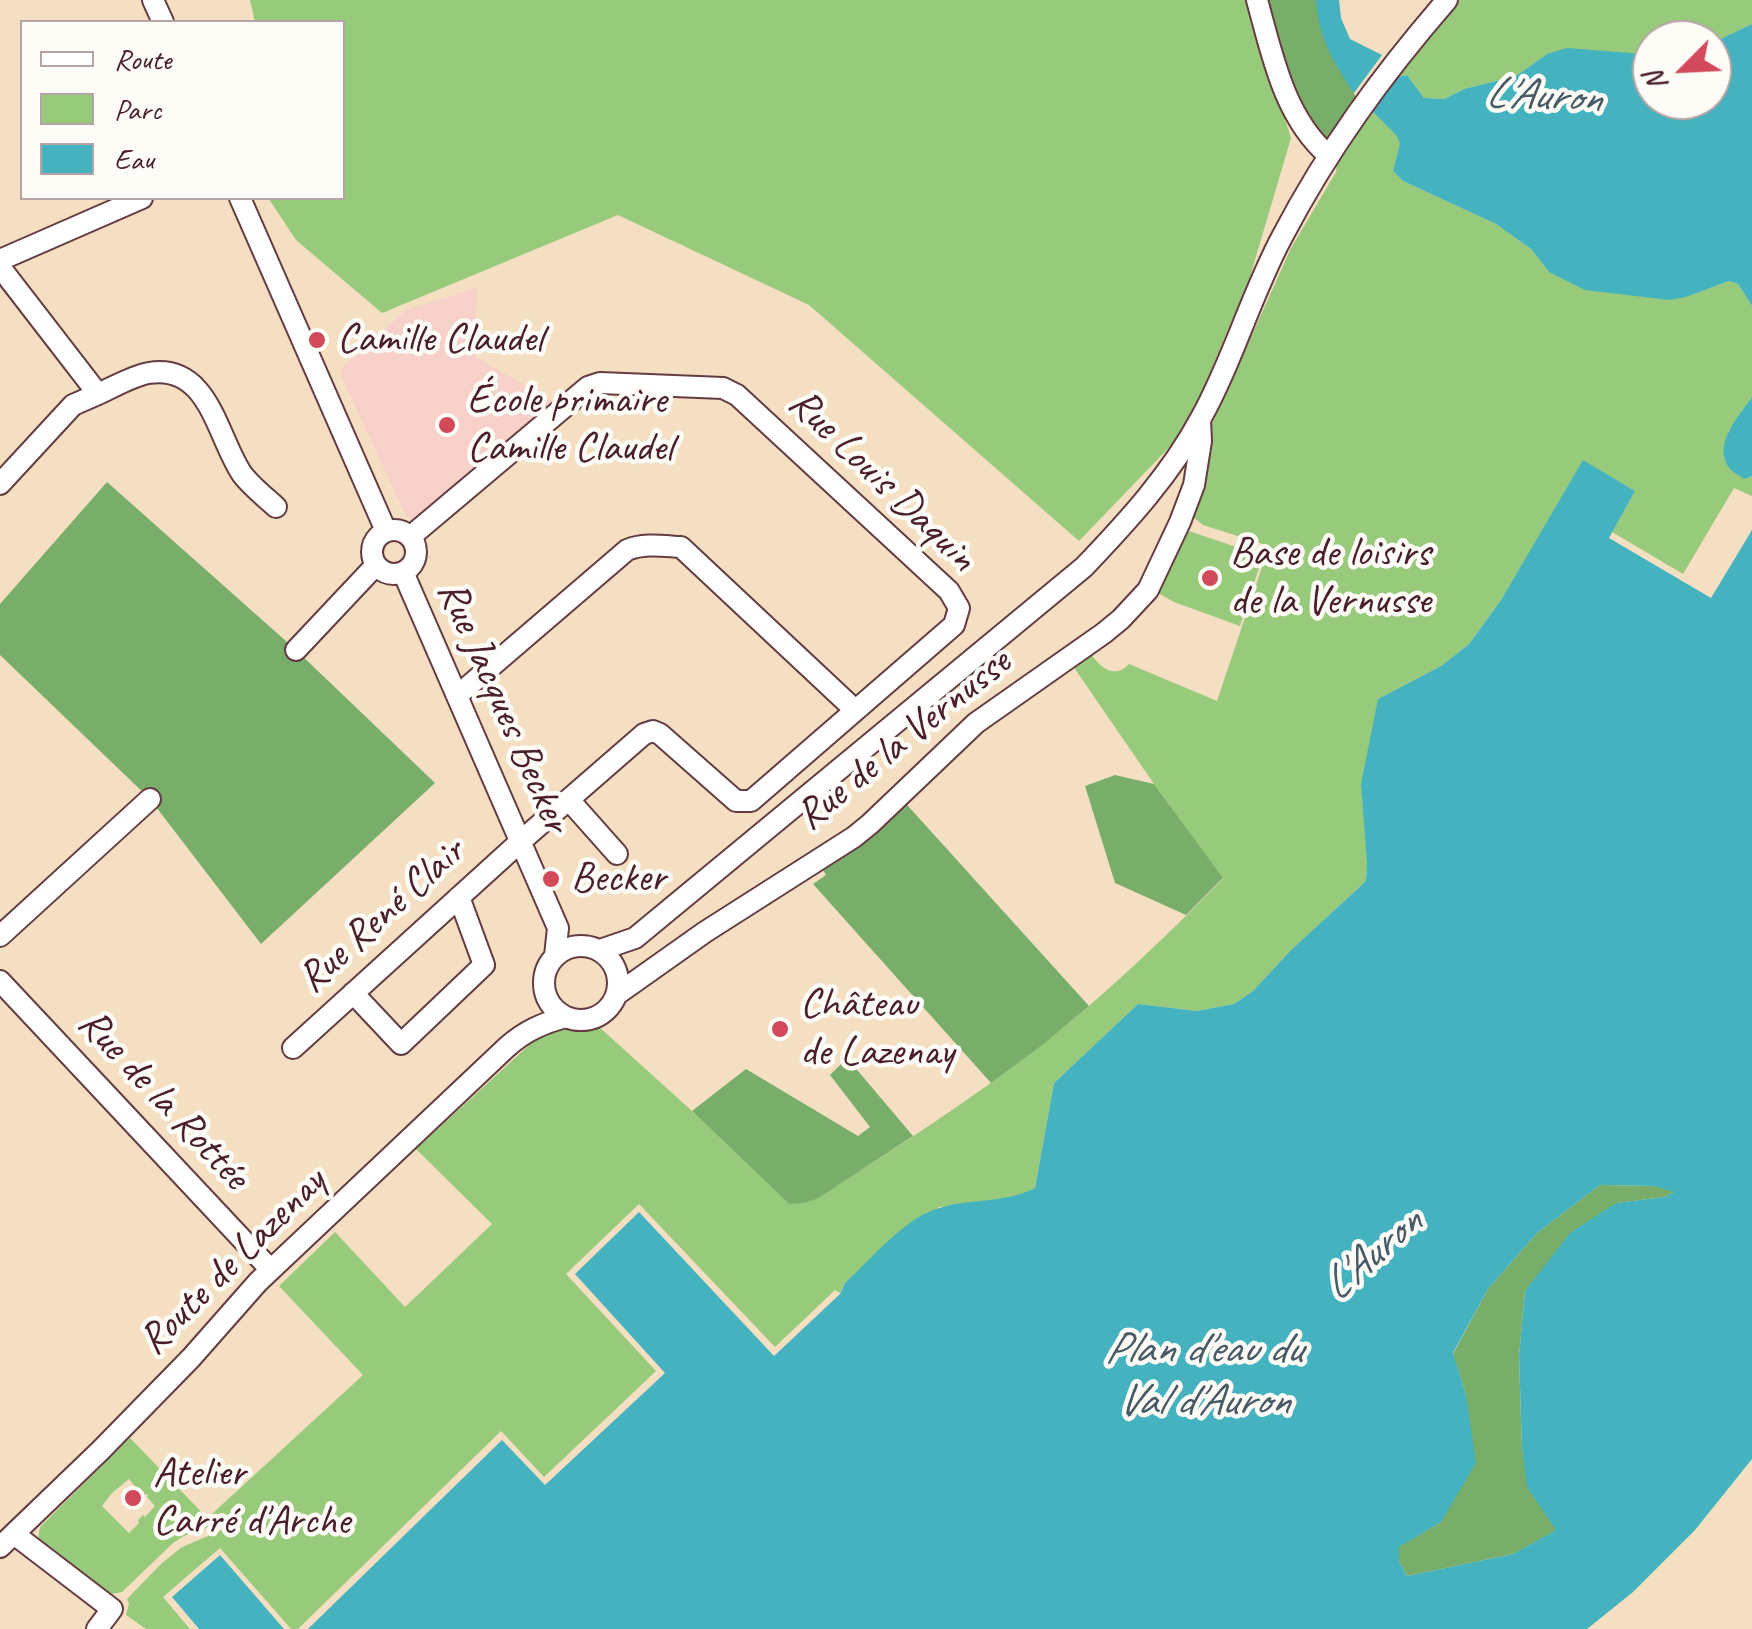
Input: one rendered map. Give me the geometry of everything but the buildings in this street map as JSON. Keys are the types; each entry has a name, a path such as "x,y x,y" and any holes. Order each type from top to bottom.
{"street":[{"path":"1257,0 1283,87 1297,117 1328,155"},
{"path":"546,994 553,1007 566,1017 579,1020 606,1011 622,958 634,938 1084,567 1127,522 1164,476 1200,420 1272,255 1328,155 1393,62 1446,0"},
{"path":"98,394 0,263 138,200"},
{"path":"241,200 386,531"},
{"path":"0,484 73,405 148,374 170,373 189,380 206,399 244,476 276,507"},
{"name":"Rue Louis Daquin","path":"410,537 588,387 600,384 723,388 737,396 949,590 959,608 954,624 751,801 736,801 653,730 520,841"},
{"name":"Rue de la Vernusse","path":"616,985 854,836 976,723 1121,619 1148,590 1180,522 1194,485 1200,420"},
{"path":"1164,476 1179,481 1188,498"},
{"name":"Rue Jacques Becker","path":"397,530 410,537 416,555 410,567 392,574 376,565 373,546 380,534 397,530"},
{"path":"458,696 627,550 655,545 680,547 856,710"},
{"path":"296,650 376,565"},
{"name":"Rue Jacques Becker","path":"403,572 558,928 568,938 610,959 616,985"},
{"path":"0,936 150,799"},
{"path":"569,800 617,854"},
{"name":"Rue René Clair","path":"294,1048 520,841"},
{"path":"353,993 400,1044 484,965 459,897"},
{"name":"Rue Jacques Becker","path":"546,994 545,974 555,956 558,928"},
{"path":"555,956 566,949 634,938"},
{"name":"Rue de la Rottée","path":"0,981 271,1270"},
{"name":"Route de Lazenay","path":"4,1542 100,1451 271,1270 522,1034 546,994"},
{"name":"Route de Lazenay","path":"522,1034 566,1017"},
{"path":"4,1542 112,1608 98,1629"}],"shaded area":[{"name":"École primaire Camille Claudel","path":"477,288 475,357 557,403 418,524 406,516 341,369 406,310"}],"green space":[{"path":"250,0 1247,0 1291,138 1250,277 1186,430 1079,541 809,305 618,215 382,313 296,240 270,200 345,200 345,20 255,20"},
{"path":"1257,0 1321,0 1334,47 1360,107 1328,155 1297,117"},
{"path":"1447,0 1752,0 1752,24 1732,34 1732,20 1632,20 1632,54 1547,54 1516,76 1464,89 1444,99 1424,98 1407,75 1398,77 1393,62"},
{"path":"1368,111 1398,136 1401,144 1393,171 1403,181 1496,224 1531,249 1549,272 1686,297 1729,281 1738,284 1752,306 1752,397 1728,432 1744,479 1752,476 1752,496 1734,488 1683,574 1612,532 1635,491 1583,461 1501,600 1469,644 1441,666 1378,699 1366,881 1253,991 1234,1004 1197,1011 1138,1004 1054,1083 1035,1188 1018,1197 939,1207 845,1283 840,1293 835,1290 775,1347 639,1204 566,1274 656,1371 544,1477 501,1431 298,1629 291,1629 220,1548 163,1597 190,1629 146,1629 126,1615 127,1599 161,1564 182,1547 225,1529 212,1514 363,1375 279,1286 335,1232 405,1307 492,1224 416,1149 539,1036 570,1025 598,1026 789,1204 819,1198 960,1105 1041,1045 1112,986 1223,879 1073,666 1090,653 1108,670 1118,671 1129,664 1217,701 1269,546 1203,525 1193,517 1204,488 1212,424 1291,248 1336,172 1337,160"},
{"path":"107,482 296,650 435,783 261,944 150,799 0,655 0,604"},
{"name":"Base de loisirs de la Vernusse","path":"1183,529 1263,556 1240,626 1156,592"},
{"path":"1115,775 1154,784 1223,878 1186,915 1115,883 1085,786"},
{"path":"899,796 1089,1006 991,1083 813,884 826,875 817,860"},
{"path":"847,1058 913,1136 819,1198 789,1204 692,1111 746,1069 858,1136 870,1127 830,1075"},
{"path":"1600,1185 1654,1186 1676,1191 1665,1197 1616,1203 1525,1291 1519,1356 1522,1448 1528,1487 1557,1530 1513,1554 1407,1576 1399,1561 1398,1547 1441,1522 1466,1395 1453,1354 1488,1289 1537,1233"},
{"path":"130,1438 214,1525 173,1543 122,1592 107,1595 37,1545 40,1527","holes":["129,1479 142,1495 148,1494 155,1506 129,1533 102,1506"]}],"water":[{"path":"1316,0 1339,0 1350,39 1382,55 1354,93 1328,49"},
{"name":"L'Auron","path":"1752,24 1752,306 1738,284 1729,281 1669,300 1585,290 1549,272 1531,249 1496,224 1403,181 1393,171 1400,144 1397,136 1372,111 1398,77 1407,75 1424,98 1444,99 1464,89 1516,76 1547,54 1567,48 1632,53 1632,120 1732,120 1732,34"},
{"path":"1752,397 1752,476 1744,479 1730,469 1724,450 1729,431"},
{"name":"Plan d'eau du Val d'Auron","path":"1583,460 1635,491 1609,538 1711,598 1752,530 1752,1459 1695,1530 1633,1592 1587,1629 308,1629 502,1440 545,1485 665,1373 575,1274 639,1212 774,1356 840,1294 845,1283 877,1252 924,1214 1035,1188 1054,1083 1138,1004 1197,1011 1234,1004 1253,991 1366,881 1361,784 1378,699 1441,666 1469,644 1501,600","holes":["1600,1185 1654,1186 1674,1192 1665,1197 1616,1203 1570,1233 1525,1291 1519,1356 1527,1487 1556,1530 1513,1554 1407,1576 1399,1561 1399,1547 1441,1522 1476,1463 1466,1395 1453,1353 1488,1289 1537,1233"]},
{"path":"220,1555 284,1629 199,1629 172,1597"}],"place":[{"name":"Camille Claudel","path":"317,340"},
{"name":"École primaire Camille Claudel","path":"447,425"},
{"name":"Base de loisirs de la Vernusse","path":"1210,578"},
{"name":"Becker","path":"551,879"},
{"name":"Château de Lazenay","path":"780,1029"},
{"name":"Atelier Carré d'Arche","path":"133,1498"}]}
